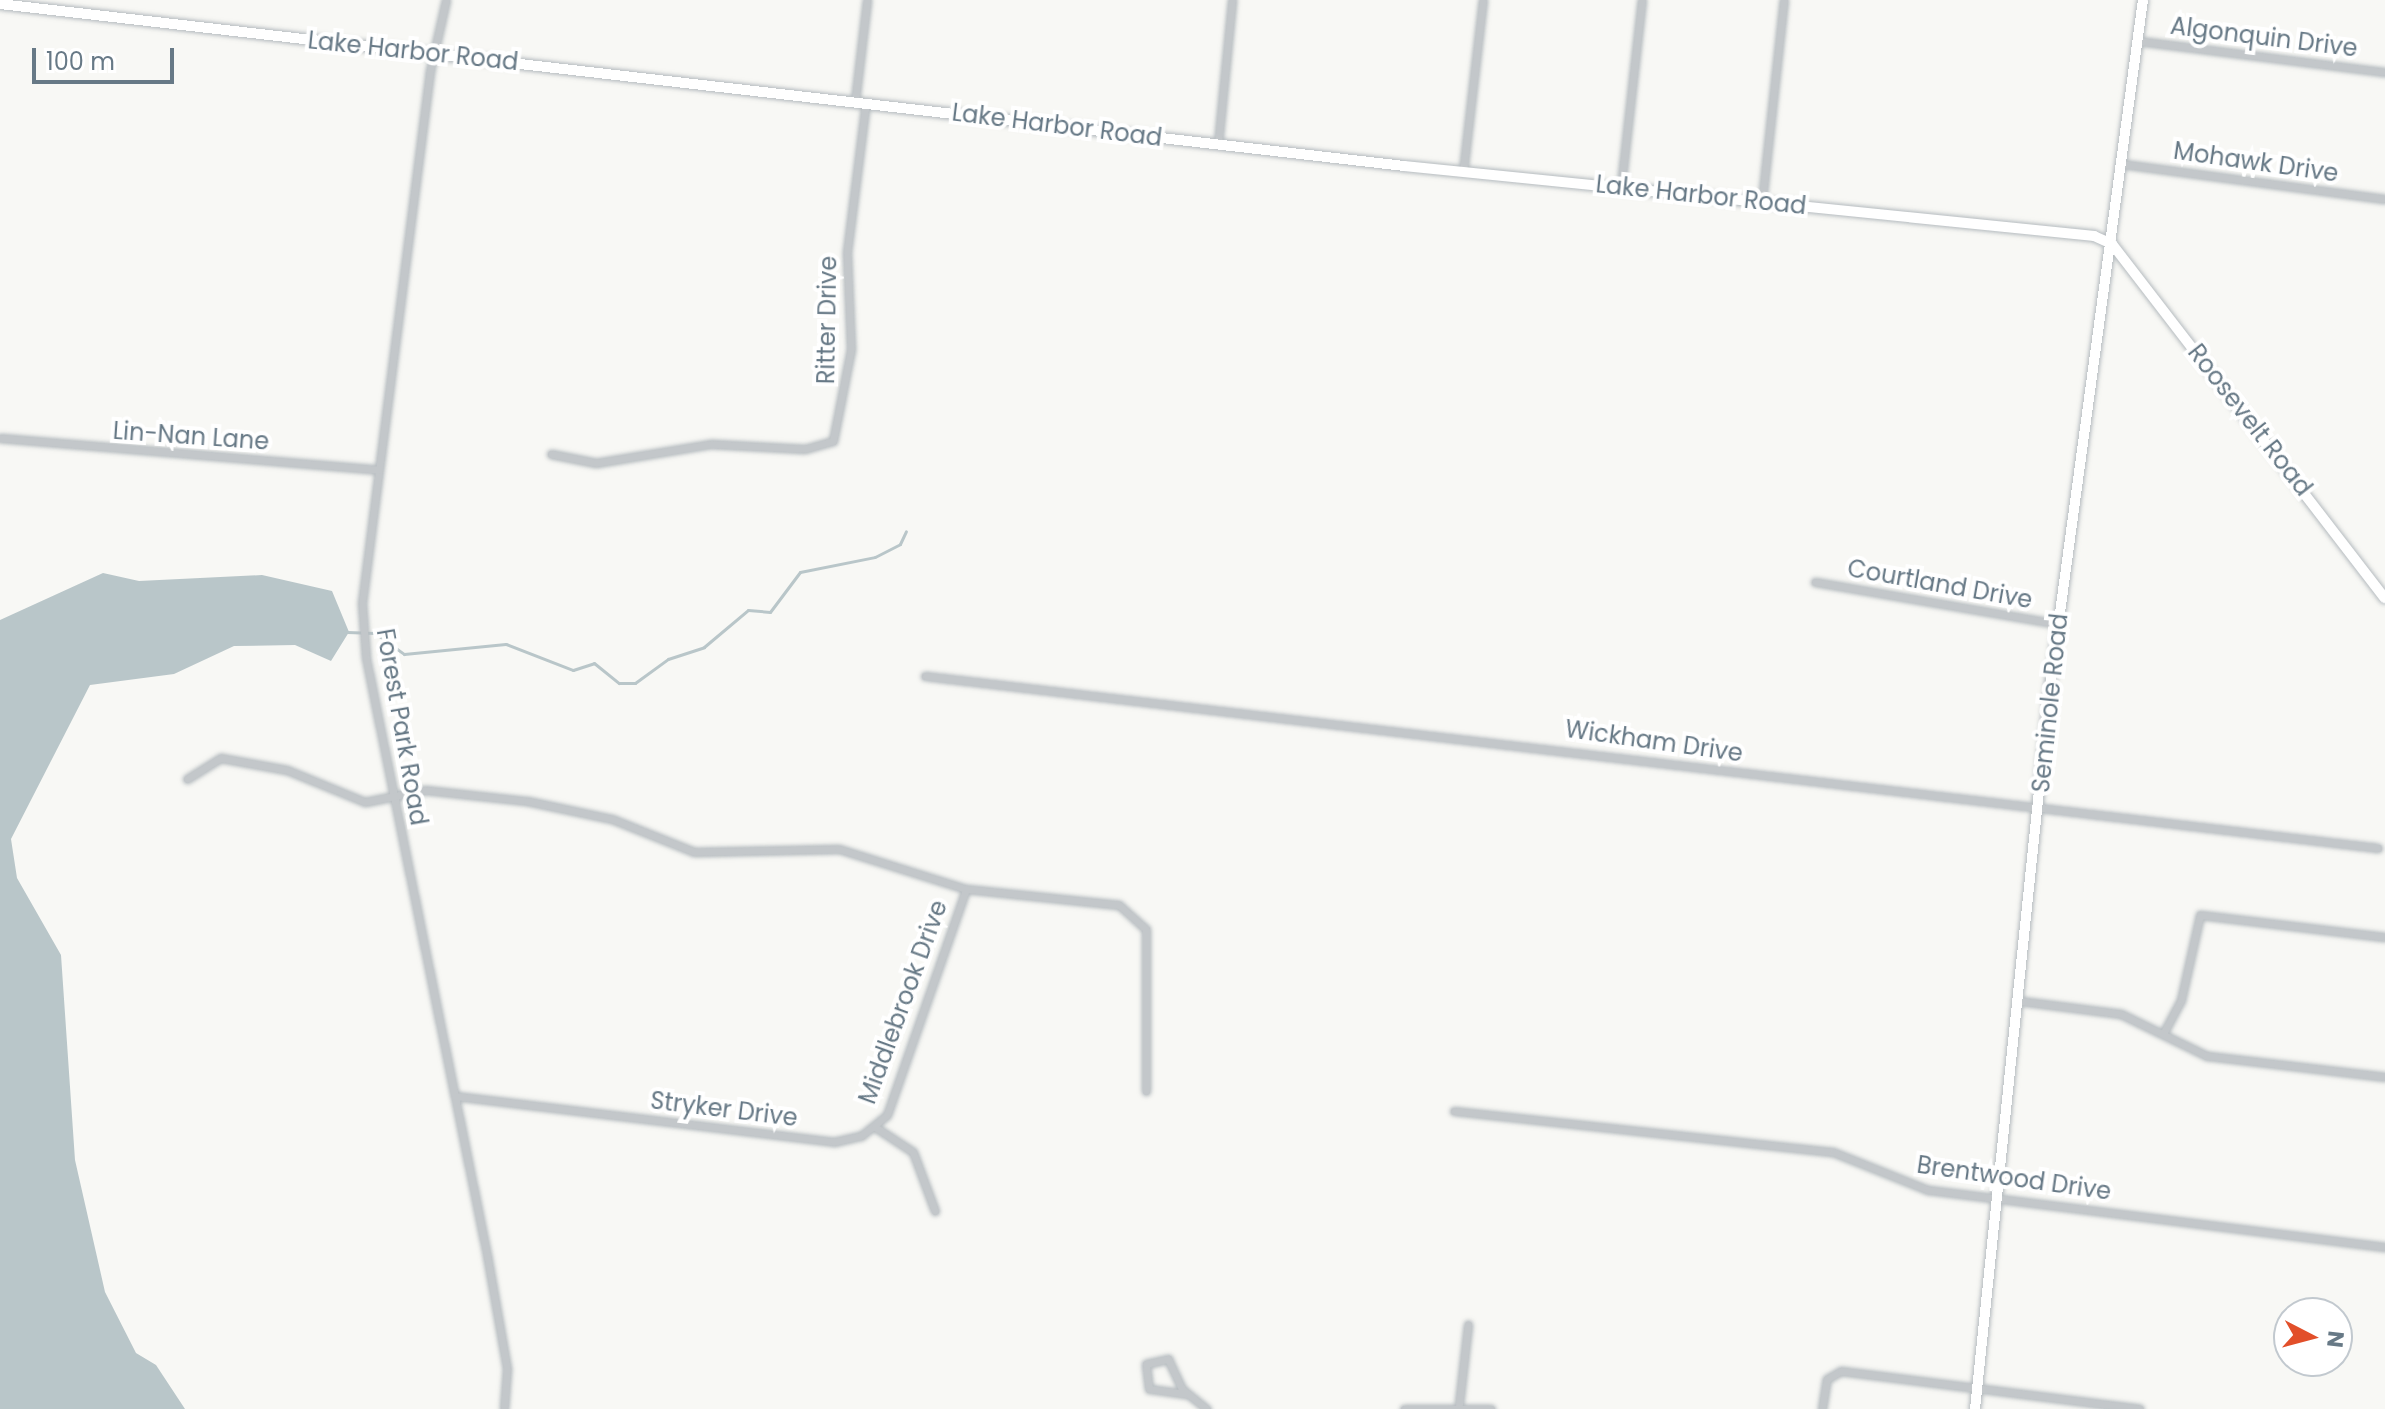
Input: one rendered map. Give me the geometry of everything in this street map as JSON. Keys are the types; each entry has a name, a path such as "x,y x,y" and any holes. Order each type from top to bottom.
{"street":[{"name":"Forest Park Road","path":"446,0 433,53 379,470 363,613 364,647 505,1360 504,1409"},
{"path":"860,102 867,0"},
{"path":"1218,144 1232,0"},
{"path":"1463,172 1483,0"},
{"path":"1621,186 1642,0"},
{"path":"1762,201 1784,0"},
{"name":"Seminole Road","path":"1975,1409 2058,624 2143,0"},
{"name":"Lake Harbor Road","path":"0,4 1463,172 2094,236 2112,244"},
{"name":"Algonquin Drive","path":"2138,41 2385,72"},
{"name":"Ritter Drive","path":"551,454 596,463 711,444 805,449 833,441 851,349 847,252 860,102"},
{"name":"Mohawk Drive","path":"2122,164 2385,199"},
{"name":"Roosevelt Road","path":"2112,244 2385,598"},
{"name":"Lin-Nan Lane","path":"0,438 379,470"},
{"name":"Courtland Drive","path":"1815,582 2058,624"},
{"name":"Wickham Drive","path":"925,676 1334,719 2040,811 2378,848"},
{"path":"187,779 221,758 287,770 365,802 425,790 554,805 694,852 839,849 966,889 1119,905 1138,916 1147,954 1146,1091"},
{"name":"Middlebrook Drive","path":"875,1127 887,1115 966,889"},
{"path":"2163,1034 2181,1000 2200,915 2385,937"},
{"path":"2020,1001 2121,1014 2207,1056 2385,1077"},
{"name":"Stryker Drive","path":"455,1096 834,1142 875,1127"},
{"name":"Brentwood Drive","path":"1454,1111 1833,1152 1928,1190 2385,1247"},
{"path":"875,1127 913,1152 935,1211"},
{"path":"1459,1404 1468,1325"},
{"path":"1186,1394 1149,1389 1146,1364 1168,1359 1186,1394 1207,1409"},
{"path":"1822,1409 1827,1379 1841,1371 2140,1409"},
{"path":"1404,1409 1459,1404 1491,1409"}],"shaded area":[{"path":"103,573 139,581 262,575 332,591 349,632 331,661 295,645 234,646 174,674 90,685 11,839 17,878 61,955 75,1160 105,1292 136,1353 156,1365 185,1409 0,1409 0,620"}],"waterway":[{"path":"347,632 375,633 404,654 506,644 573,670 594,663 619,683 635,683 668,659 704,647 748,610 770,612 800,572 875,557 900,544 906,531"}]}
